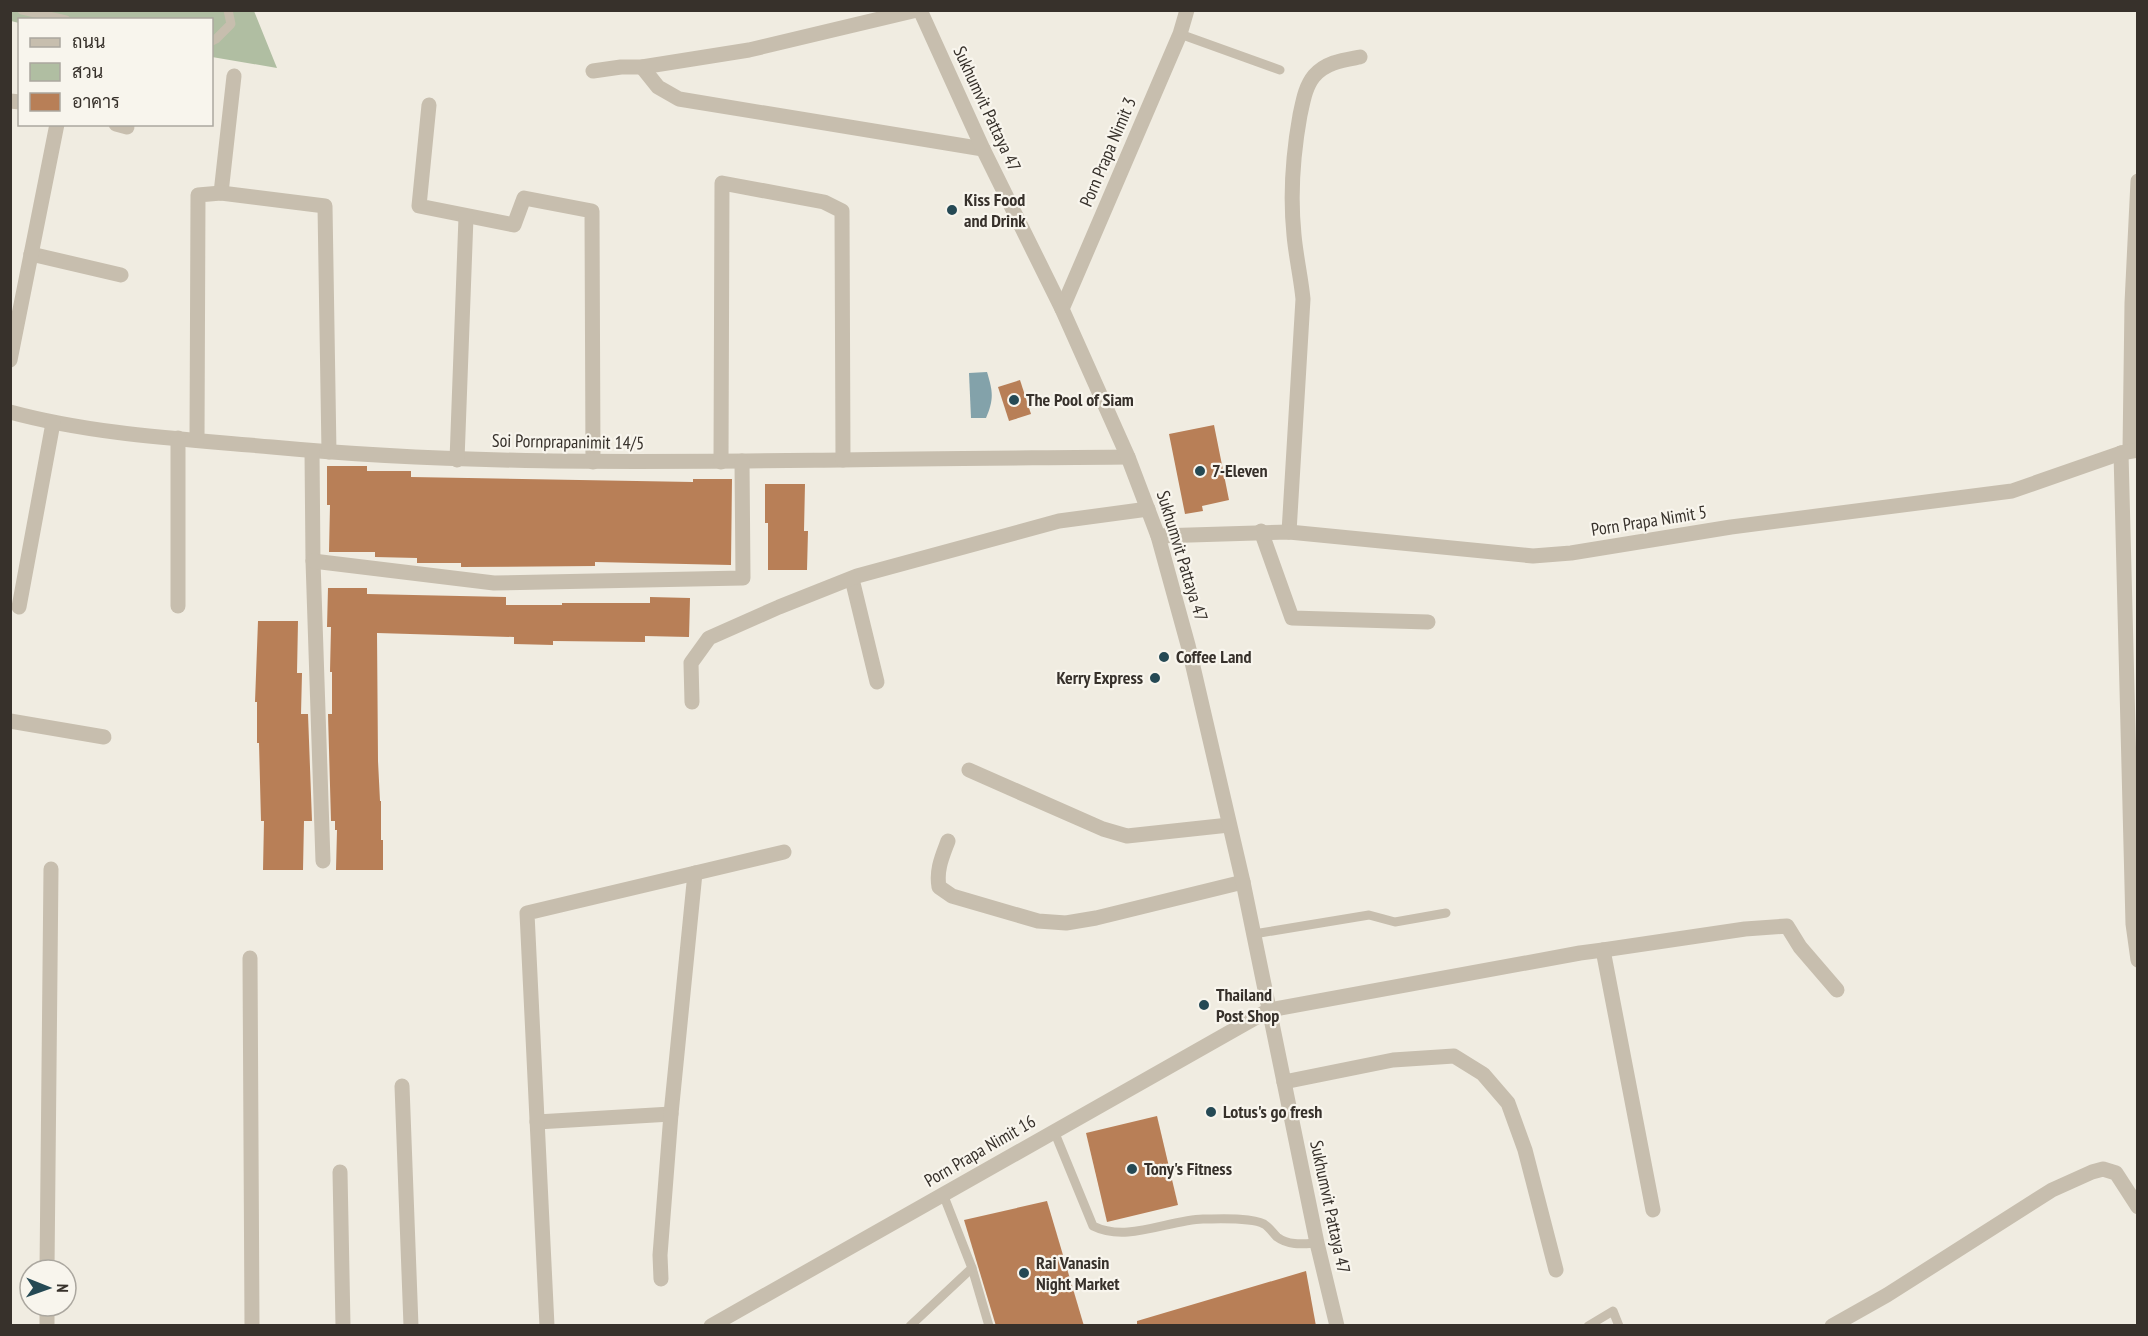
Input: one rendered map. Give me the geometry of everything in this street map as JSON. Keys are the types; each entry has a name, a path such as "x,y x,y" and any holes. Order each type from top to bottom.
{"street":[{"path":"593,71 621,66 642,67 749,50 919,10"},
{"name":"Sukhumvit Pattaya 47","path":"919,10 983,149 1062,309 1128,458 1158,536 1188,645 1243,882 1317,1244 1337,1326"},
{"name":"Porn Prapa Nimit 3","path":"1062,309 1180,34 1187,10"},
{"path":"1289,532 1303,299 1291,197 1297,135 1305,94 1314,76 1333,62 1360,57"},
{"path":"642,67 658,87 679,99 983,149"},
{"path":"221,194 234,76"},
{"path":"429,105 419,206 514,225 524,198 592,210 593,462"},
{"path":"10,360 57,126"},
{"path":"2138,181 2132,303 2130,451 2133,924 2138,960"},
{"path":"721,462 722,183 824,202 842,211 843,459"},
{"path":"197,440 198,195 221,194 325,206 328,452"},
{"path":"457,460 466,217"},
{"path":"32,254 121,275"},
{"name":"Soi Pornprapanimit 14/5","path":"10,412 53,423 178,438 312,451 457,460 721,462 843,459 1128,458"},
{"path":"19,607 53,423"},
{"path":"178,438 178,606"},
{"path":"312,451 313,561 323,861"},
{"name":"Porn Prapa Nimit 5","path":"1158,536 1261,531 1289,532 1533,556 1561,554 1731,527 2012,491 2130,451"},
{"path":"313,561 494,583 743,578 742,461"},
{"path":"692,702 691,663 709,638 852,579 1059,521 1148,509"},
{"path":"1261,531 1292,618 1428,622"},
{"path":"852,579 877,682"},
{"path":"10,721 104,737"},
{"path":"969,770 1103,829 1127,836 1229,825"},
{"path":"948,841 939,864 937,878 939,887 952,896 1038,921 1066,923 1096,918 1243,882"},
{"path":"547,1326 527,913 784,852"},
{"path":"47,1258 51,869"},
{"path":"661,1279 660,1255 671,1114 695,873"},
{"name":"Porn Prapa Nimit 16","path":"711,1326 1269,1010 1603,950 1745,929 1787,927 1837,990"},
{"path":"1603,950 1653,1210"},
{"path":"250,958 252,1326"},
{"path":"1284,1082 1393,1060 1454,1056 1483,1074 1508,1103 1525,1150 1556,1270"},
{"path":"402,1086 411,1326"},
{"path":"537,1122 671,1114"},
{"path":"1832,1326 1887,1295 2052,1190 2092,1172 2103,1169 2116,1173 2138,1207"},
{"path":"340,1172 343,1326"}],"lane":[{"path":"22,10 57,18"},
{"path":"213,40 231,24 228,10"},
{"path":"1180,34 1280,70"},
{"path":"1254,934 1370,915 1395,922 1446,913"},
{"path":"1054,1131 1094,1226 1103,1231 1122,1232 1201,1219 1233,1220 1263,1224 1283,1241 1294,1244 1317,1244"},
{"path":"943,1194 972,1268 989,1326"},
{"path":"910,1326 972,1268"},
{"path":"1588,1326 1613,1311 1619,1326"}],"green space":[{"path":"10,11 254,11 277,68 213,57 213,18 18,18 18,23 11,21"}],"water":[{"path":"987,372 992,395 989,411 986,418 971,418 969,373"}],"building":[{"name":"The Pool of Siam","path":"1020,380 1031,414 1009,421 998,387"},
{"name":"7-Eleven","path":"1214,425 1229,500 1202,506 1203,511 1185,514 1169,434"},
{"path":"327,466 367,466 367,471 411,471 411,477 693,482 693,479 732,479 731,565 595,562 595,566 461,567 461,563 417,563 417,558 375,557 375,552 329,552 330,505 327,505"},
{"path":"765,484 805,484 804,531 808,531 807,570 768,570"},
{"path":"328,588 367,588 367,594 506,597 506,605 650,603 650,597 690,598 689,637 645,636 645,642 553,641 553,645 514,644 514,637 377,633 378,761 383,870 336,870 337,830 335,830 335,821 331,821 328,714 332,714 332,672 330,672 331,627 327,627"},
{"path":"258,621 298,621 297,673 302,673 301,714 308,714 312,821 304,821 303,870 263,870 264,821 261,821 257,702 255,702"},
{"name":"Tony's Fitness","path":"1157,1116 1178,1205 1107,1222 1086,1133"},
{"name":"Rai Vanasin Night Market","path":"1047,1201 1084,1326 996,1326 964,1220"},
{"name":"Rai Vanasin Night Market","path":"1306,1271 1316,1326 1137,1326 1137,1321"}],"place":[{"name":"Kiss Food and Drink","path":"952,210"},
{"name":"The Pool of Siam","path":"1014,400"},
{"name":"7-Eleven","path":"1200,471"},
{"name":"Coffee Land","path":"1164,657"},
{"name":"Kerry Express","path":"1155,678"},
{"name":"Thailand Post Shop","path":"1204,1005"},
{"name":"Lotus's go fresh","path":"1211,1112"},
{"name":"Tony's Fitness","path":"1132,1169"},
{"name":"Rai Vanasin Night Market","path":"1024,1273"}]}
